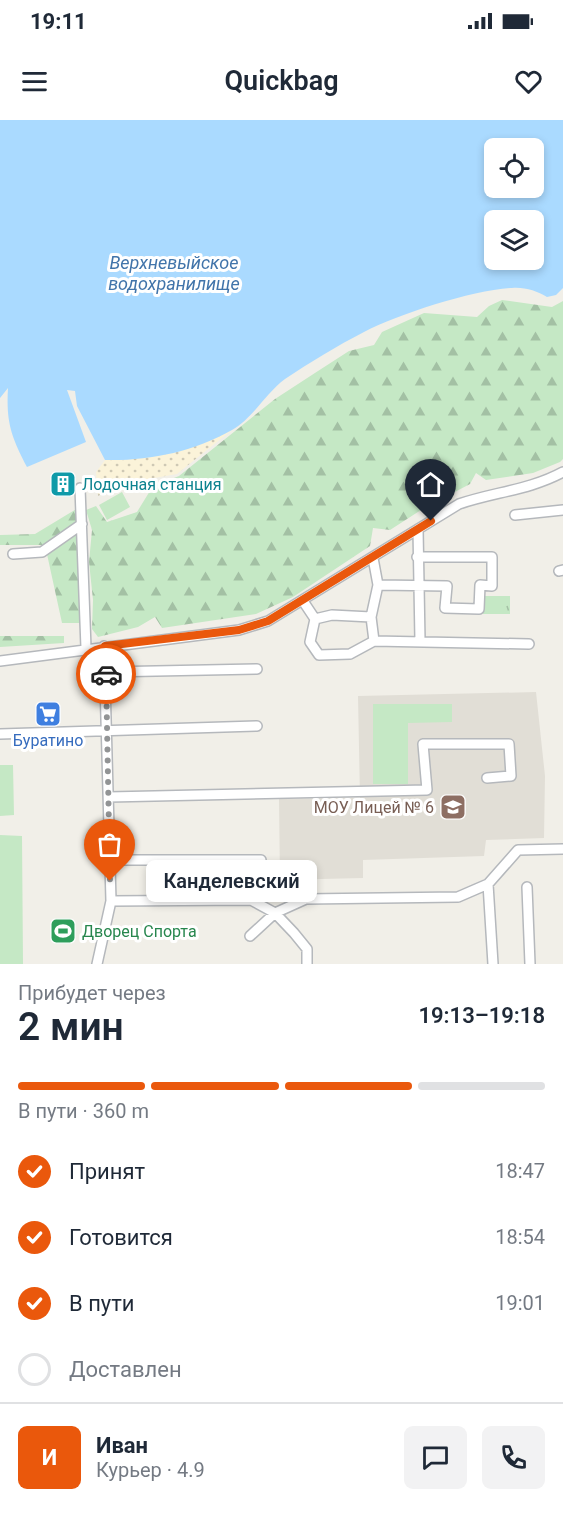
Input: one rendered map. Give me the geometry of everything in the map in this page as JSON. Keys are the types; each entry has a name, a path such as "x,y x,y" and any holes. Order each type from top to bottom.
{"street":[{"path":"0,661 86,648 239,630 268,621 459,504 487,495 539,485 563,472"},
{"path":"80,488 86,648"},
{"path":"515,515 563,510"},
{"path":"13,554 42,552 82,524"},
{"path":"418,529 417,585 420,641"},
{"path":"378,585 447,586 445,608 480,609 480,585 492,586 492,557 417,557"},
{"path":"373,558 378,585 371,617 374,641"},
{"path":"303,601 315,619 310,642 319,655 350,654 374,641 529,644"},
{"path":"315,619 332,615 371,617"},
{"path":"97,964 111,901 105,646"},
{"path":"106,672 257,669"},
{"path":"0,734 257,726"},
{"path":"109,797 427,790 423,744 508,744 511,776 487,778"},
{"path":"250,936 275,913 306,899 458,897 488,884 518,850 563,849"},
{"path":"109,860 261,860"},
{"path":"488,884 493,964"},
{"path":"527,887 530,964"},
{"path":"111,901 251,900 275,913 307,949 307,964"}],"shaded area":[{"name":"МОУ Лицей № 6","path":"536,692 545,776 544,838 486,840 484,856 363,860 363,878 280,880 279,799 360,798 358,696"}],"green space":[{"path":"502,300 552,307 563,301 563,459 560,462 533,473 486,480 476,473 470,484 451,494 440,489 435,501 390,530 373,528 370,546 293,597 256,614 162,628 155,617 138,627 98,637 92,629 93,600 89,562 92,530 86,510 96,506 107,522 137,512 153,486 179,476 275,399 349,351 374,345 382,332 424,313 477,317 489,306"},
{"path":"122,492 130,507 107,520 99,505"},
{"path":"78,508 81,623 62,623 45,545 0,545 0,535 35,534"},
{"path":"483,596 510,596 510,614 483,614"},
{"path":"0,636 64,636 64,643 0,647"},
{"path":"373,704 452,704 452,722 408,723 408,784 373,784"},
{"path":"0,765 13,765 14,815 0,816"},
{"path":"0,835 22,836 23,964 0,964"}],"sand":[{"path":"233,429 177,474 126,483 98,496 96,472 105,460 156,456"}],"water":[{"name":"Верхневыйское водохранилище","path":"0,120 563,120 563,288 556,295 547,297 522,288 496,290 457,298 396,318 364,332 285,379 240,425 232,430 202,444 154,457 105,460 77,406 75,391 67,390 86,442 27,467 11,429 8,388 0,398"}],"way so far":[{"path":"106,674 110,881"}],"place":[{"name":"Лодочная станция","path":"63,484"},
{"name":"Буратино","path":"48,714"},
{"name":"МОУ Лицей № 6","path":"453,807"},
{"name":"Канделевский","path":"110,881"},
{"name":"Дворец Спорта","path":"63,931"}],"route":[{"path":"106,674 105,646 239,630 268,621 431,521"}]}
